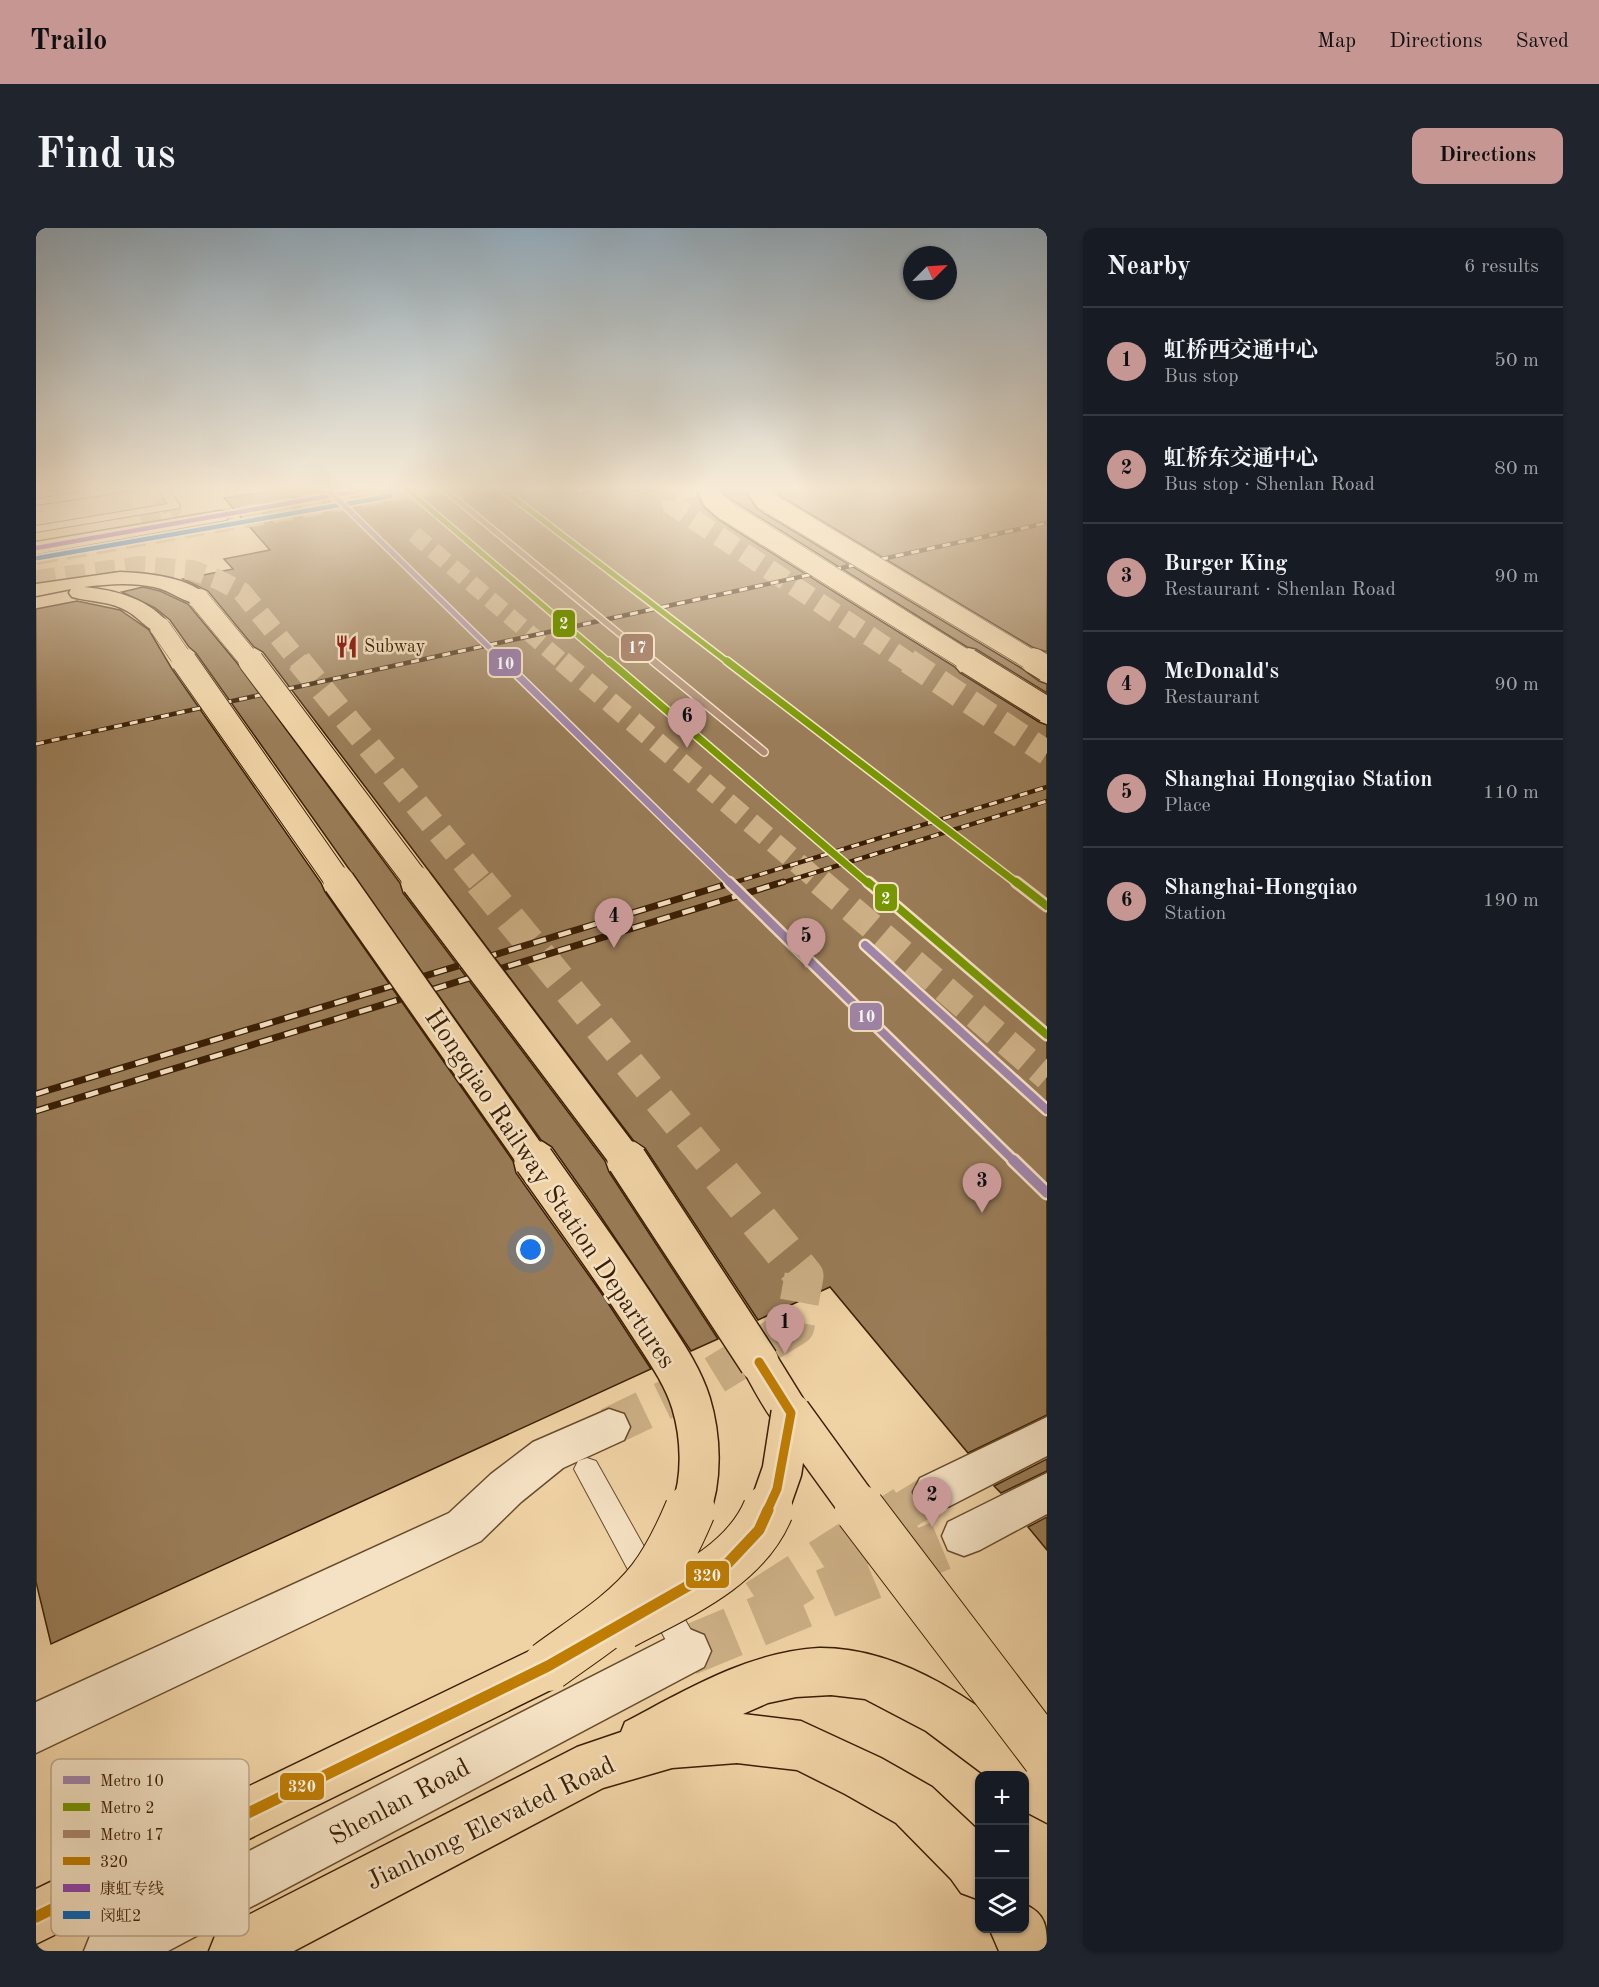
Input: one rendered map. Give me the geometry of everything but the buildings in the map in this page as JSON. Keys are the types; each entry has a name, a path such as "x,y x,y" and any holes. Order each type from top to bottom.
{"highway":[{"path":"816,566 1047,710"},
{"path":"875,566 1047,669"},
{"path":"36,590 90,580 144,579 180,587 207,606 239,645 638,1175 840,1483 1047,1756"},
{"name":"Hongqiao Railway Station Departures","path":"36,596 81,593 114,598 140,607 160,627 632,1299 670,1358 691,1403 699,1449 696,1496 679,1537 652,1580 620,1612 548,1666 249,1813"},
{"path":"548,1666 729,1563 759,1530 777,1489 792,1413"},
{"path":"595,1765 748,1687 784,1676 833,1672 875,1678 930,1705 982,1740 1022,1772 1047,1797"},
{"name":"Jianhong Elevated Road","path":"237,1951 595,1765 672,1743 737,1738 801,1746 863,1776 914,1805 975,1867"},
{"name":"Hongqiao Railway Station Departures","path":"36,1917 51,1910"},
{"path":"1019,1933 1032,1951"}],"street":[{"path":"36,1728 465,1527 506,1488 548,1455 609,1427"},
{"path":"935,1492 1047,1435"},
{"path":"964,1536 1047,1492"},
{"name":"Shenlan Road","path":"249,1879 687,1650"},
{"name":"Shenlan Road","path":"112,1951 141,1936"}],"lane":[{"path":"587,1469 687,1650"}],"tunnel":[{"path":"36,580 138,566"},
{"path":"146,566 192,570 217,579 242,592 300,663"},
{"path":"452,566 564,663"},
{"path":"764,566 910,663"},
{"path":"299,661 482,884"},
{"path":"562,661 822,884"},
{"path":"908,661 1047,753"},
{"path":"480,882 710,1162"},
{"path":"820,882 1047,1077"},
{"path":"609,1427 705,1381 795,1326 804,1276 709,1160"},
{"path":"904,1511 935,1492"},
{"path":"759,1604 907,1510"},
{"path":"687,1651 964,1536"}],"railway":[{"path":"36,744 848,566"},
{"path":"729,884 1047,787"},
{"path":"778,884 1047,801"},
{"path":"36,1094 734,882"},
{"path":"36,1111 783,882"}],"metro line":[{"name":"10","path":"406,566 1047,1193"},
{"name":"2","path":"497,566 1047,1035"},
{"name":"17","path":"538,566 764,752"},
{"name":"2","path":"603,566 1047,906"},
{"name":"10","path":"865,945 1047,1110"}],"transit line":[{"name":"320","path":"249,1813 548,1666 728,1563 759,1530 777,1489 791,1413 759,1362"},
{"name":"320","path":"36,1917 51,1910"}],"place":[{"name":"Subway","path":"346,646"},
{"name":"Shanghai-Hongqiao","path":"687,748"},
{"name":"McDonald's","path":"614,948"},
{"name":"Shanghai Hongqiao Station","path":"806,968"},
{"name":"Burger King","path":"982,1213"},
{"name":"虹桥西交通中心","path":"785,1354"},
{"name":"虹桥东交通中心","path":"932,1527"}]}
